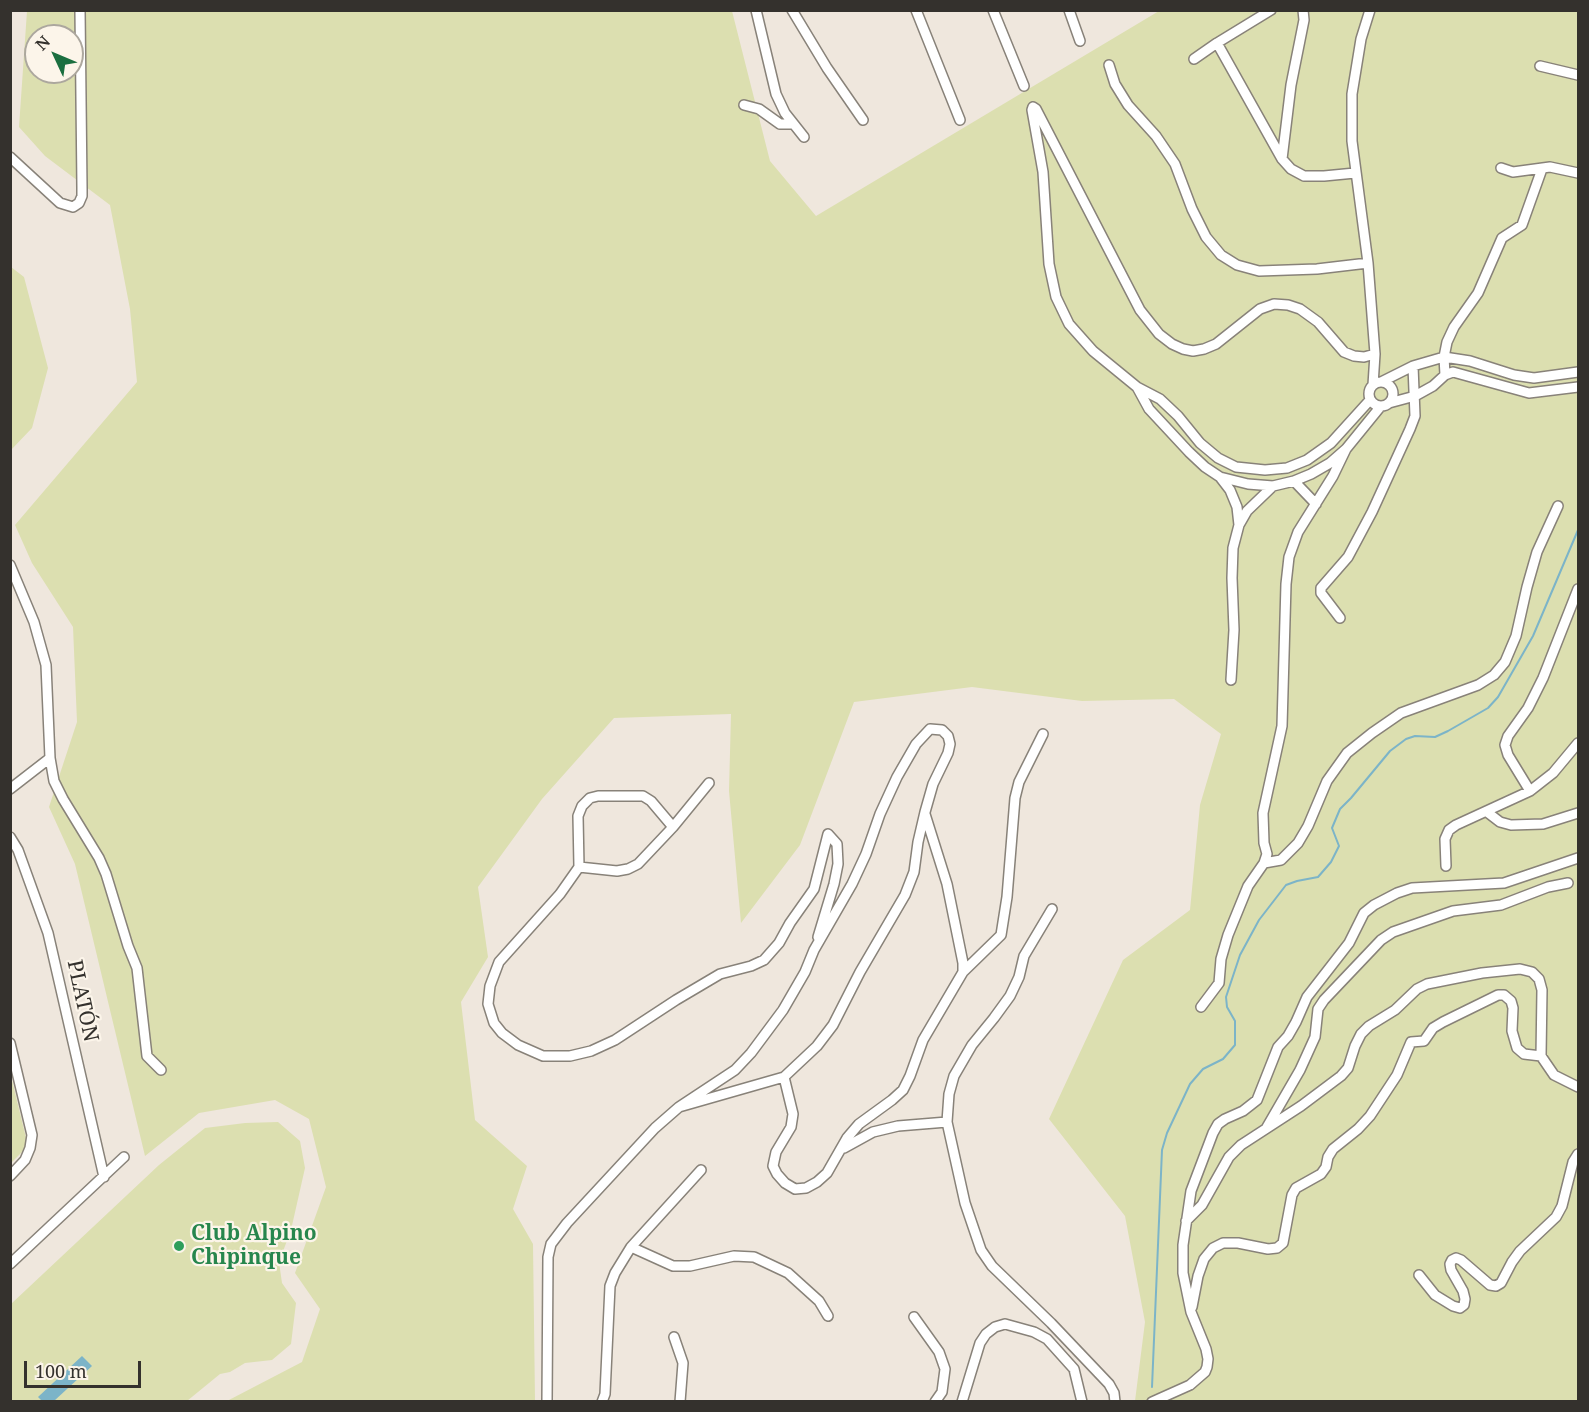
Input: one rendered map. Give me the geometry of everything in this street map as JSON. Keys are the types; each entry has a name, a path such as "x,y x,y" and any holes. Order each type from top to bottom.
{"street":[{"path":"10,157 60,202 73,207 79,203 82,196 80,10"},
{"path":"756,10 776,94 792,124 804,137"},
{"path":"792,10 862,120"},
{"path":"916,10 960,120"},
{"path":"993,10 1024,86"},
{"path":"1069,10 1080,41"},
{"path":"1194,59 1271,10"},
{"path":"1282,159 1291,86 1304,20 1303,10"},
{"path":"1370,10 1361,39 1352,94 1352,141 1354,173 1368,263 1377,383"},
{"path":"1217,43 1282,159 1291,169 1304,176 1354,173"},
{"path":"1109,65 1115,84 1128,105 1156,136 1174,164 1201,228 1221,255 1237,265 1259,271 1317,269 1368,263"},
{"path":"1540,66 1578,75"},
{"path":"744,105 759,109 780,124 792,124"},
{"path":"1375,354 1364,357 1344,352 1318,322 1300,309 1274,304 1260,309 1216,344 1204,349 1192,351 1172,344 1160,334 1140,310 1033,107 1043,172 1049,264 1056,297 1069,324 1093,351 1137,387 1160,399 1178,416 1200,443 1218,458 1236,467 1265,470 1287,468 1308,460 1331,443 1370,400 1369,392 1377,383 1413,366 1444,357 1470,361 1514,375 1534,378 1578,372"},
{"path":"1502,168 1513,172 1550,167 1578,173"},
{"path":"1446,375 1444,357 1450,335 1478,293 1498,244 1507,234 1522,225 1542,169"},
{"path":"1340,618 1321,593 1321,588 1348,557 1372,512 1410,429 1415,416 1413,366"},
{"path":"1370,400 1385,405 1415,396 1453,372 1529,393 1578,387"},
{"path":"1510,389 1509,381 1514,375"},
{"path":"1220,477 1248,484 1273,486 1294,481 1330,463 1346,449 1393,396 1392,388 1377,383"},
{"path":"1137,387 1149,408 1165,427 1189,452 1220,477 1230,490 1237,507 1239,525"},
{"path":"1165,427 1178,416"},
{"path":"1189,452 1200,443"},
{"path":"1201,1007 1219,983 1221,959 1228,935 1248,886 1264,863 1267,854 1264,843 1263,813 1282,726 1288,558 1298,532 1333,477 1346,449"},
{"path":"1294,481 1316,504"},
{"path":"1231,680 1234,630 1233,548 1239,525 1252,505 1273,486"},
{"path":"1264,863 1281,860 1298,843 1308,826 1327,781 1347,753 1401,713 1478,685 1494,675 1505,662 1516,636 1537,552 1558,506"},
{"path":"10,565 34,622 46,665 51,769 58,790 96,852 106,874 137,968 147,1056 161,1070"},
{"path":"1530,791 1508,755 1505,745 1508,736 1528,708 1543,678 1578,589"},
{"path":"679,1107 784,1077 817,1046 834,1025 860,972 905,895 914,872 925,812 933,784 950,744 948,736 936,728 924,734 897,777 852,884 814,950"},
{"path":"784,1077 793,1114 791,1127 776,1152 773,1166 784,1183 795,1189 806,1188 826,1173 859,1124 903,1090 923,1040 963,972 1001,935 1015,798 1019,782 1043,734"},
{"path":"1446,866 1445,839 1449,830 1530,791 1553,773 1578,743"},
{"path":"10,789 50,758"},
{"path":"579,867 617,871 638,864 673,827 709,783"},
{"path":"547,1401 548,1257 551,1244 567,1223 655,1128 679,1107 735,1070 751,1053 783,1010 805,972 834,884 838,864 837,844 828,834 814,889 779,943 764,960 720,974 615,1040 591,1051 570,1056 543,1056 518,1045 502,1033 494,1023 488,1004 490,986 499,962 560,894 579,867 578,816 582,806 590,798 598,796 643,796 651,801 673,827"},
{"path":"925,812 947,884 963,972"},
{"path":"1487,812 1500,822 1511,825 1543,824 1578,813"},
{"name":"PLATÓN","path":"10,837 18,850 48,933 104,1177"},
{"path":"1152,1401 1190,1386 1205,1372 1207,1366 1206,1348 1191,1312 1184,1273 1185,1222 1191,1191 1218,1124 1243,1111 1257,1100 1275,1053 1296,1022 1306,997 1338,959 1369,909 1397,893 1412,888 1504,883 1578,858"},
{"path":"1265,1129 1300,1070 1316,1037 1318,1009 1381,940 1393,932 1453,911 1501,905 1548,887 1568,883"},
{"path":"1052,909 1024,956 1010,996 972,1045 954,1076 949,1094 947,1122 965,1203 981,1250 992,1266 1109,1384 1115,1401"},
{"path":"1185,1222 1202,1205 1229,1157 1241,1145 1341,1076 1352,1058 1354,1046 1369,1026 1395,1010 1417,989 1437,981 1520,969 1532,972 1539,979 1542,990 1541,1056 1554,1075 1578,1087"},
{"path":"1191,1312 1198,1276 1204,1259 1213,1248 1223,1243 1238,1243 1268,1249 1277,1248 1283,1243 1292,1195 1296,1188 1321,1174 1333,1149 1370,1116 1398,1075 1411,1042 1424,1041 1433,1028 1443,1022 1498,995 1504,995 1511,1001 1513,1008 1512,1031 1517,1048 1524,1054 1541,1056"},
{"path":"10,1043 32,1135 25,1160 10,1176"},
{"path":"839,1152 873,1132 898,1126 947,1122"},
{"path":"1419,1275 1435,1295 1460,1308 1464,1305 1465,1299 1451,1270 1452,1260 1456,1258 1461,1260 1490,1285 1496,1286 1501,1283 1520,1251 1556,1217 1562,1206 1573,1162 1578,1154"},
{"path":"10,1264 124,1157"},
{"path":"602,1401 605,1394 610,1286 620,1262 631,1246 701,1170"},
{"path":"631,1246 673,1266 690,1266 734,1256 754,1257 788,1273 819,1301 828,1316"},
{"path":"914,1317 939,1352 945,1369 942,1392 935,1401"},
{"path":"962,1401 980,1343 995,1327 1005,1324 1034,1332 1047,1339 1074,1369 1082,1401"},
{"path":"674,1337 683,1364 680,1401"}],"green space":[{"path":"27,11 732,11 770,161 816,216 1159,11 1578,11 1578,1401 1135,1401 1145,1322 1125,1216 1049,1119 1123,960 1190,910 1200,805 1221,734 1174,699 1082,701 972,687 854,702 800,845 741,923 729,791 731,714 614,718 542,799 478,887 488,957 461,1002 475,1120 527,1166 513,1209 533,1244 535,1401 227,1401 302,1362 320,1309 295,1273 326,1187 309,1119 275,1100 199,1113 145,1156 75,864 49,807 77,722 73,627 32,563 15,525 137,382 130,309 110,205 45,156 19,127 24,54 24,84 84,84 84,24 26,24"},
{"path":"11,267 24,277 48,368 32,428 11,450"},
{"path":"10,1072 28,1146 11,1163 10,1163"},
{"name":"Club Alpino Chipinque","path":"278,1122 300,1141 305,1168 291,1230 279,1262 282,1283 296,1303 291,1344 272,1360 245,1363 230,1372 220,1374 187,1401 11,1401 11,1304 159,1165 205,1128"}],"water":[{"path":"82,1356 92,1366 54,1401 42,1401 38,1397"}],"waterway":[{"path":"1152,1387 1162,1150 1167,1133 1190,1084 1203,1069 1223,1059 1235,1045 1235,1021 1227,1007 1226,997 1240,955 1259,920 1286,885 1318,877 1331,862 1339,846 1332,828 1340,809 1390,751 1406,739 1415,736 1435,737 1448,731 1488,708 1498,697 1533,636 1578,530"}],"place":[{"name":"Club Alpino Chipinque","path":"179,1246"}]}
